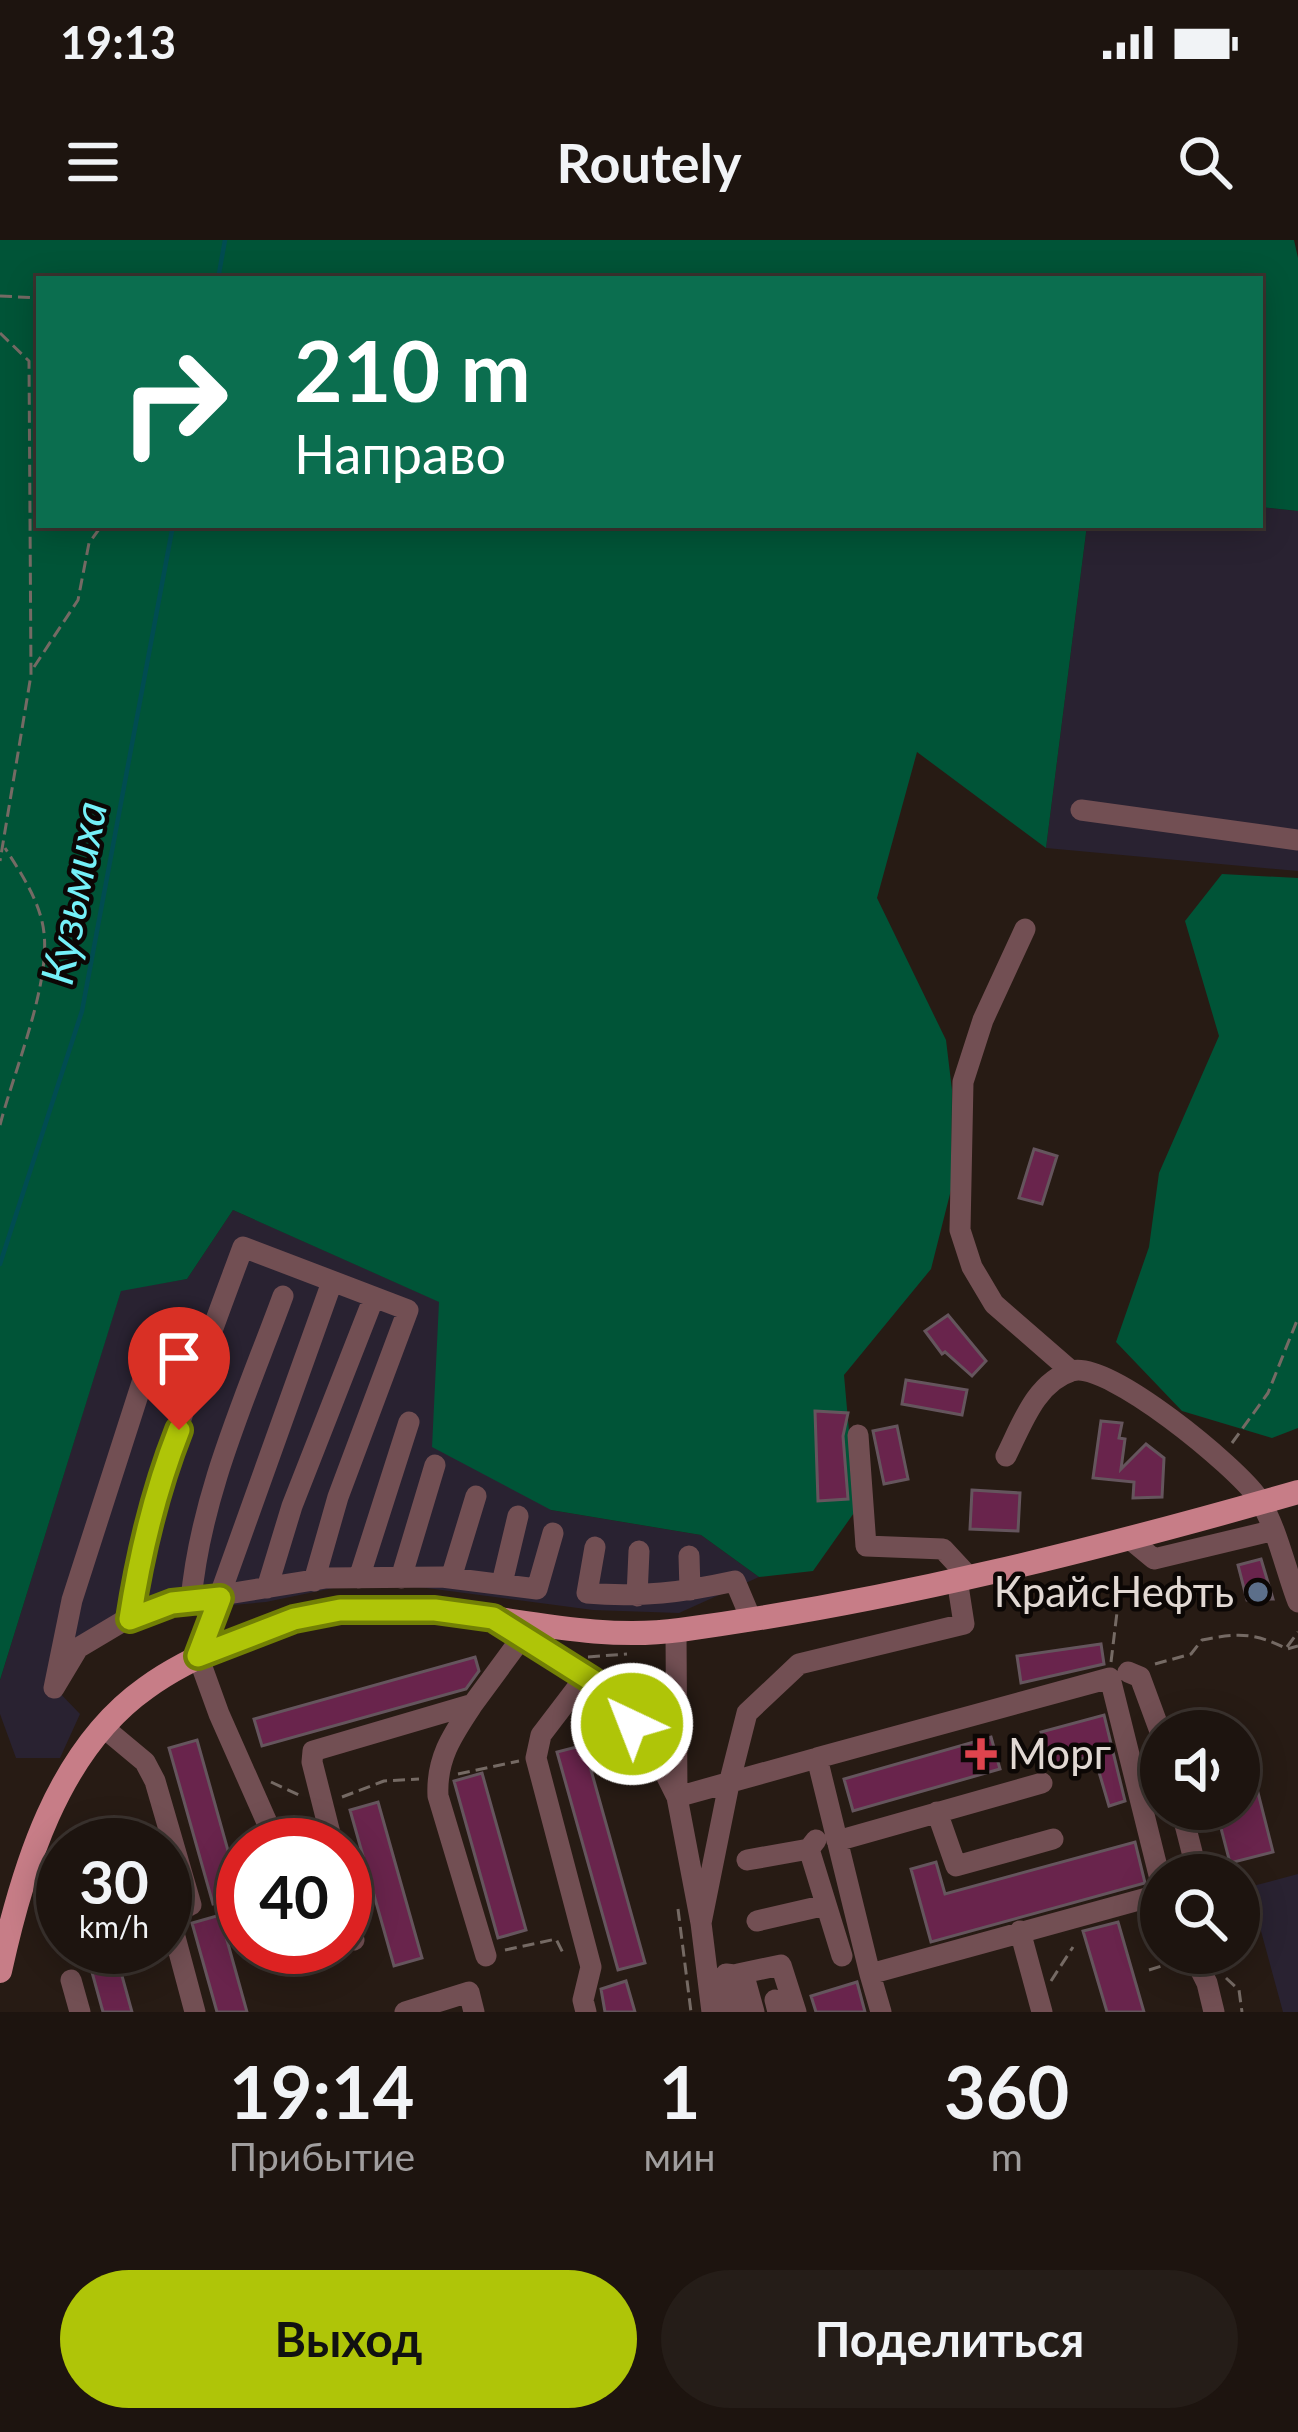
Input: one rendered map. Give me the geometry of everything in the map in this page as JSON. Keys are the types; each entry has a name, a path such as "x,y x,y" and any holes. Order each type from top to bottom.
{"main road":[{"path":"0,1971 17,1895 39,1836 103,1726 143,1689 198,1656 294,1619 340,1610 435,1610 594,1632 676,1631 963,1578 1130,1540 1298,1492"}],"street":[{"path":"1082,810 1298,839"},
{"path":"1025,928 982,1021 963,1082 960,1230 972,1267 994,1304 1071,1371"},
{"path":"130,1619 157,1493 243,1247 408,1310 338,1497 314,1581"},
{"path":"265,1818 198,1656 332,1282"},
{"path":"191,1601 195,1560 210,1502 283,1295"},
{"path":"267,1588 292,1506 374,1297"},
{"path":"148,1364 72,1600 54,1688 78,1648 130,1619 172,1603 359,1578 451,1578 537,1588 553,1532"},
{"path":"1006,1456 1031,1406 1050,1382 1086,1368 1114,1378 1221,1459 1262,1502 1298,1602"},
{"path":"359,1578 410,1422"},
{"path":"701,1923 747,1713 799,1664 964,1624 963,1578 943,1550 866,1546 858,1435"},
{"path":"400,1577 435,1465"},
{"path":"451,1578 476,1496"},
{"path":"502,1583 518,1516"},
{"path":"1130,1540 1154,1559 1271,1531"},
{"path":"595,1547 587,1593 637,1596 735,1580 752,1619"},
{"path":"637,1596 639,1551"},
{"path":"689,1556 691,1590"},
{"path":"493,1618 586,1676 616,1703 649,1745 677,1797"},
{"path":"676,1631 677,1797 701,1923 724,1974 733,2012"},
{"path":"486,1955 437,1780 445,1746 523,1636"},
{"path":"586,1676 541,1735 536,1758 591,1967 583,2000 586,2012"},
{"path":"677,1797 1119,1676 1140,1677 1152,1710"},
{"path":"1119,1676 1155,1854"},
{"path":"326,1818 313,1751 473,1704"},
{"path":"103,1726 145,1762 166,1818"},
{"path":"817,1758 880,2012"},
{"path":"747,1860 809,1849 835,1831 937,1812 1042,1783"},
{"path":"937,1812 956,1866 1053,1839"},
{"path":"1186,1830 1192,1852"},
{"path":"809,1849 842,1956"},
{"path":"870,1974 1140,1900"},
{"path":"757,1921 826,1905"},
{"path":"1020,1931 1040,2006"},
{"path":"724,1974 781,1965 796,2012"},
{"path":"185,1974 195,2012"},
{"path":"712,2012 724,1974"},
{"path":"724,1974 744,1976 754,2012"},
{"path":"1202,1974 1214,2012"},
{"path":"71,1980 80,2012"},
{"path":"405,2012 469,1992 474,2012"}],"path":[{"path":"0,296 36,298"},
{"path":"0,333 28,361 32,671 0,861"},
{"path":"32,671 78,600 89,543 100,528"},
{"path":"0,1125 44,968 44,929 28,887 3,845"},
{"path":"1221,1459 1268,1393 1298,1318"},
{"path":"1124,1588 1118,1604 1119,1676 1191,1654 1202,1640 1223,1635 1259,1635 1286,1649 1298,1646"},
{"path":"1286,1649 1298,1632"},
{"path":"242,1769 323,1806 384,1780 437,1780 521,1760"},
{"path":"677,1902 691,2012"},
{"path":"486,1955 556,1939 563,1953"},
{"path":"1040,2006 1073,1947"}],"shaded area":[{"path":"1263,507 1298,511 1298,871 1046,848 1087,528 1263,528"},
{"path":"233,1210 440,1302 551,1510 701,1535 759,1577 679,1613 593,1610 404,1585 338,1587 266,1602 176,1610 140,1621 85,1655 55,1688 80,1714 60,1758 16,1758 0,1714 0,1680 121,1290 187,1279"},
{"path":"1298,1874 1298,2012 1283,2012 1260,1927 1260,1884"}],"green space":[{"path":"0,240 1294,240 1298,258 1298,511 1263,507 1263,276 36,276 36,528 1087,528 1046,848 917,752 877,898 946,1040 952,1090 951,1190 931,1269 844,1375 856,1510 813,1571 759,1577 701,1535 551,1510 432,1447 439,1302 233,1210 187,1279 121,1291 0,1680"},
{"path":"1222,874 1298,878 1298,1428 1272,1438 1182,1411 1116,1342 1149,1247 1159,1173 1219,1036 1185,921"}],"building":[{"path":"1034,1149 1057,1156 1042,1204 1019,1198"},
{"path":"948,1315 986,1361 972,1376 942,1354 925,1331"},
{"path":"906,1380 967,1390 962,1415 902,1404"},
{"path":"815,1411 848,1413 843,1436 848,1499 818,1501"},
{"path":"1101,1421 1122,1423 1121,1469 1146,1444 1164,1458 1162,1497 1133,1498 1134,1482 1093,1478"},
{"path":"897,1426 908,1479 884,1484 873,1431"},
{"path":"972,1490 1020,1493 1018,1531 970,1529"},
{"path":"1261,1559 1273,1599 1247,1600 1238,1565"},
{"path":"1101,1644 1104,1664 1021,1683 1017,1656"},
{"path":"475,1657 479,1671 466,1689 262,1746 254,1719"},
{"path":"1104,1715 1125,1801 1109,1806 1094,1755 1051,1767 1041,1732"},
{"path":"991,1737 1000,1769 853,1811 844,1779"},
{"path":"197,1740 219,1818 216,1903 213,1904 169,1748"},
{"path":"584,1745 645,1963 618,1970 557,1752"},
{"path":"482,1773 526,1930 498,1938 454,1781"},
{"path":"1260,1801 1273,1852 1228,1854 1221,1830 1260,1830"},
{"path":"378,1802 422,1958 394,1966 372,1888 372,1818 352,1818 350,1810"},
{"path":"1135,1842 1140,1862 1140,1884 931,1942 911,1869 936,1862 945,1894"},
{"path":"216,1916 216,1974 236,1974 247,2012 217,2012 192,1923"},
{"path":"1118,1922 1144,2012 1107,2012 1083,1931"},
{"path":"92,1974 121,1974 132,2012 103,2012"},
{"path":"626,1981 635,2012 605,2012 601,1989"},
{"path":"857,1982 865,2012 816,2012 811,1996"}],"waterway":[{"name":"Кузьмиха","path":"219,276 225,240"},
{"name":"Кузьмиха","path":"0,1264 82,1011 172,528"}],"place":[{"name":"КрайсНефть","path":"1258,1592"},
{"name":"Морг","path":"981,1754"}],"route":[{"path":"179,1430 157,1493 130,1619 172,1603 220,1598 198,1656 294,1619 340,1610 435,1610 493,1618 593,1681 632,1724"}]}
